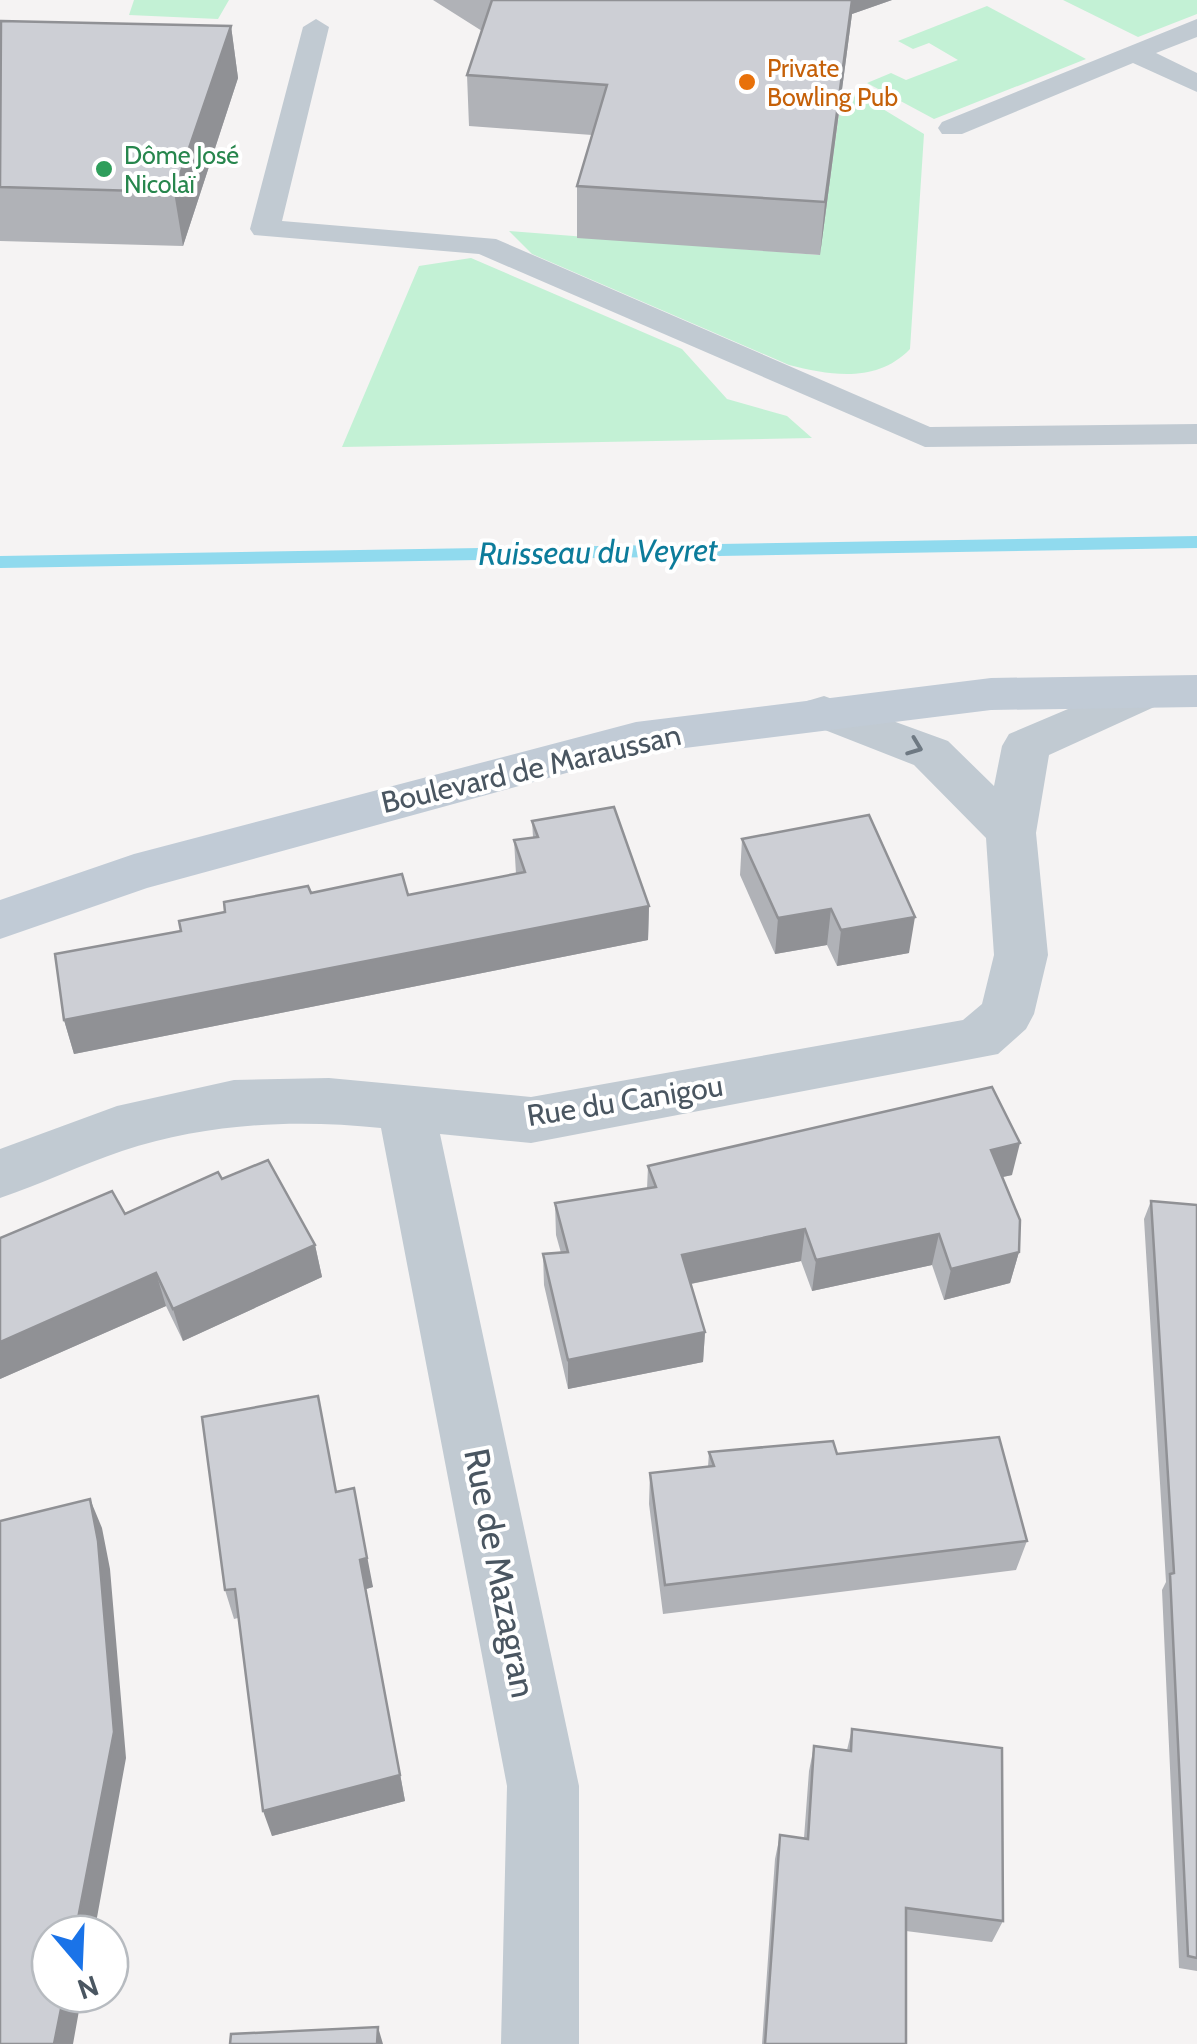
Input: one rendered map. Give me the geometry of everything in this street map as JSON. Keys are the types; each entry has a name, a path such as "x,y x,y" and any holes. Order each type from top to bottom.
{"main road":[{"name":"Boulevard de Maraussan","path":"0,886 122,846 625,713 983,669 1197,666"},
{"name":"Boulevard de Maraussan","path":"0,920 134,873 618,743 824,712 991,694 1197,692"}],"street":[{"name":"Rue du Canigou","path":"0,1174 116,1129 234,1102 329,1100 531,1120 978,1040 1006,1014 1021,955 1011,833 1026,746 1146,692"},
{"path":"824,712 931,753 1011,833"},
{"name":"Rue de Mazagran","path":"406,1108 543,1786 540,2044"}],"lane":[{"path":"316,27 265,229 485,245 926,436 1197,434"},
{"path":"952,128 1197,27"},
{"path":"1134,53 1197,84"}],"green space":[{"path":"134,0 229,0 218,19 129,15"},
{"path":"1063,0 1197,0 1197,14 1138,37"},
{"path":"987,6 1086,59 934,119 867,83 891,73 906,80 958,60 929,43 913,49 898,41"},
{"path":"850,89 924,134 910,349 883,367 837,374 789,365 532,254 509,231 819,255 842,93"},
{"path":"471,258 682,349 727,399 787,416 812,438 342,447 419,266"}],"building":[{"path":"492,0 852,0 825,202 577,186 607,85 467,75"},
{"name":"Dôme José Nicolaï","path":"1,21 231,26 174,192 0,187"},
{"path":"614,807 649,906 64,1020 55,954 181,931 179,921 225,912 224,902 308,886 311,893 402,874 408,895 525,872 514,840 538,837 532,821"},
{"path":"869,815 915,917 841,930 831,909 778,918 742,839"},
{"path":"992,1087 1020,1143 991,1150 1020,1220 1019,1252 951,1269 939,1234 816,1260 805,1229 682,1255 705,1332 568,1360 543,1254 568,1252 555,1203 656,1187 648,1166"},
{"path":"268,1160 315,1245 173,1309 156,1273 0,1342 0,1238 112,1191 125,1214 218,1172 222,1179"},
{"path":"1151,1201 1197,1205 1197,1958 1188,1956 1170,1574 1174,1573"},
{"path":"318,1396 336,1492 354,1488 367,1558 360,1560 400,1775 263,1811 235,1589 225,1590 202,1417"},
{"path":"999,1437 1027,1541 665,1585 650,1473 714,1466 709,1452 833,1441 837,1454"},
{"path":"90,1499 98,1541 114,1732 79,1914 30,1914 30,2014 60,2014 54,2044 0,2044 0,1521"},
{"path":"852,1729 1002,1748 1003,1921 906,1908 906,2044 765,2044 780,1835 808,1839 814,1746 851,1751"},
{"path":"378,2027 377,2044 230,2044 231,2034"}],"waterway":[{"name":"Ruisseau du Veyret","path":"0,562 1197,542"}],"place":[{"name":"Private Bowling Pub","path":"747,82"},
{"name":"Dôme José Nicolaï","path":"104,169"}]}
